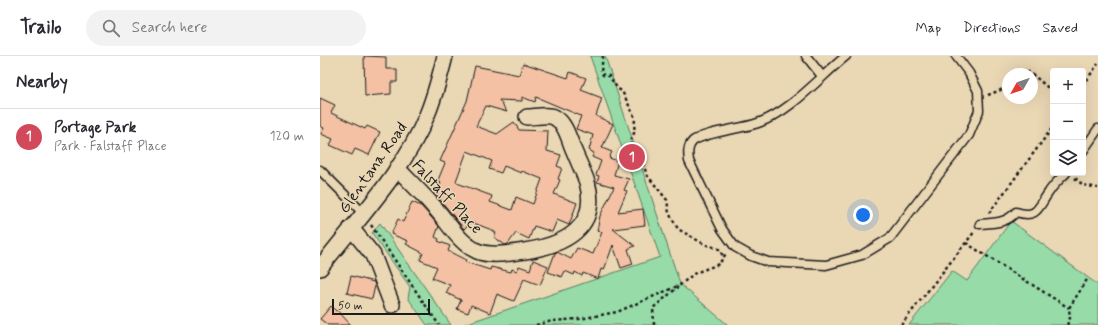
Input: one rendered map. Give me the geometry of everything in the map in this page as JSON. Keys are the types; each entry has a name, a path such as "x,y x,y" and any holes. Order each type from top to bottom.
{"street":[{"name":"Glentana Road","path":"320,268 397,168 414,142 427,116 442,57"},
{"name":"Falstaff Place","path":"397,168 435,207 462,241 477,251 492,254 512,253 536,249 573,235 582,226 589,212 590,197 586,182 562,124 554,117 527,117"},
{"path":"351,228 373,255 392,305"}],"lane":[{"path":"806,56 822,76"},
{"path":"846,56 775,116 757,124 701,138 692,142 687,152 689,161 722,229 735,247 751,256 768,262 826,265 862,255 890,238 969,135 979,111 978,91 969,73 956,56"},
{"path":"1086,147 1098,129"},
{"path":"320,170 363,213"},
{"path":"980,224 1002,222 1012,217 1016,212 1026,215 1033,214 1039,208 1049,191 1063,176"}],"path":[{"path":"603,56 602,74 609,76 618,90 622,91 635,118 634,133 630,143 641,158 648,175 667,200 669,213 678,229 681,232 722,252 723,256 719,264 695,274 653,308 654,325"},
{"path":"1086,81 1098,64"},
{"path":"1038,79 1050,89"},
{"path":"978,91 990,95 1002,90"},
{"path":"1073,176 1083,185 1098,188"},
{"path":"363,213 439,325"},
{"path":"966,243 1069,308"},
{"path":"1067,325 1070,318 1069,308 1088,278"},
{"path":"536,325 552,321 579,319 618,312 680,285"}],"green space":[{"path":"590,56 605,56 680,284 728,325 462,325 660,257"},
{"path":"1011,221 1098,285 1098,325 909,325 952,271 967,281"},
{"path":"380,223 451,325 427,325 408,298 410,287 372,233"}],"building":[{"path":"364,56 386,57 386,69 397,69 397,82 391,82 391,94 365,96"},
{"path":"523,63 568,78 570,72 586,78 581,90 602,98 596,116 613,124 602,148 612,152 609,158 618,161 614,175 629,179 624,190 627,191 618,212 643,209 645,225 613,229 635,246 628,249 633,264 621,268 613,245 604,270 601,269 598,279 583,273 582,276 575,272 574,275 565,271 562,277 548,272 555,253 557,252 571,259 577,248 593,254 602,232 597,231 600,216 614,187 597,182 599,176 596,175 601,161 592,157 594,153 589,150 593,135 576,129 581,116 536,97 535,102 522,97 522,101 499,100 507,112 486,106 476,126 497,134 514,122 519,130 548,131 547,151 561,155 557,166 562,168 558,179 560,180 554,194 577,203 569,225 557,220 552,232 534,226 529,239 516,233 508,244 505,245 494,237 496,233 492,230 471,222 464,229 437,196 441,182 438,180 445,163 440,161 467,101 475,66 519,75","holes":["467,151 492,161 489,169 501,173 504,166 542,179 533,204 516,197 512,210 490,202 492,196 457,183 456,181"]},
{"path":"320,98 335,105 331,113 365,129 367,126 380,132 369,155 355,149 352,155 330,145 333,139 321,134 324,128 320,126"},
{"path":"412,202 421,206 439,226 435,237 439,239 438,241 450,246 448,251 466,260 465,262 490,270 491,267 511,272 512,269 517,271 519,266 530,270 533,260 548,266 540,285 524,279 514,301 497,294 490,313 471,305 468,313 457,309 461,300 446,293 450,285 432,278 437,267 420,260 423,253 406,244 408,241 391,234 398,219 403,222"},
{"path":"351,276 374,282 375,286 372,299 347,293"},
{"path":"331,306 336,311 337,310 351,325 328,325 320,319"}],"place":[{"name":"Portage Park","path":"632,157"}]}
